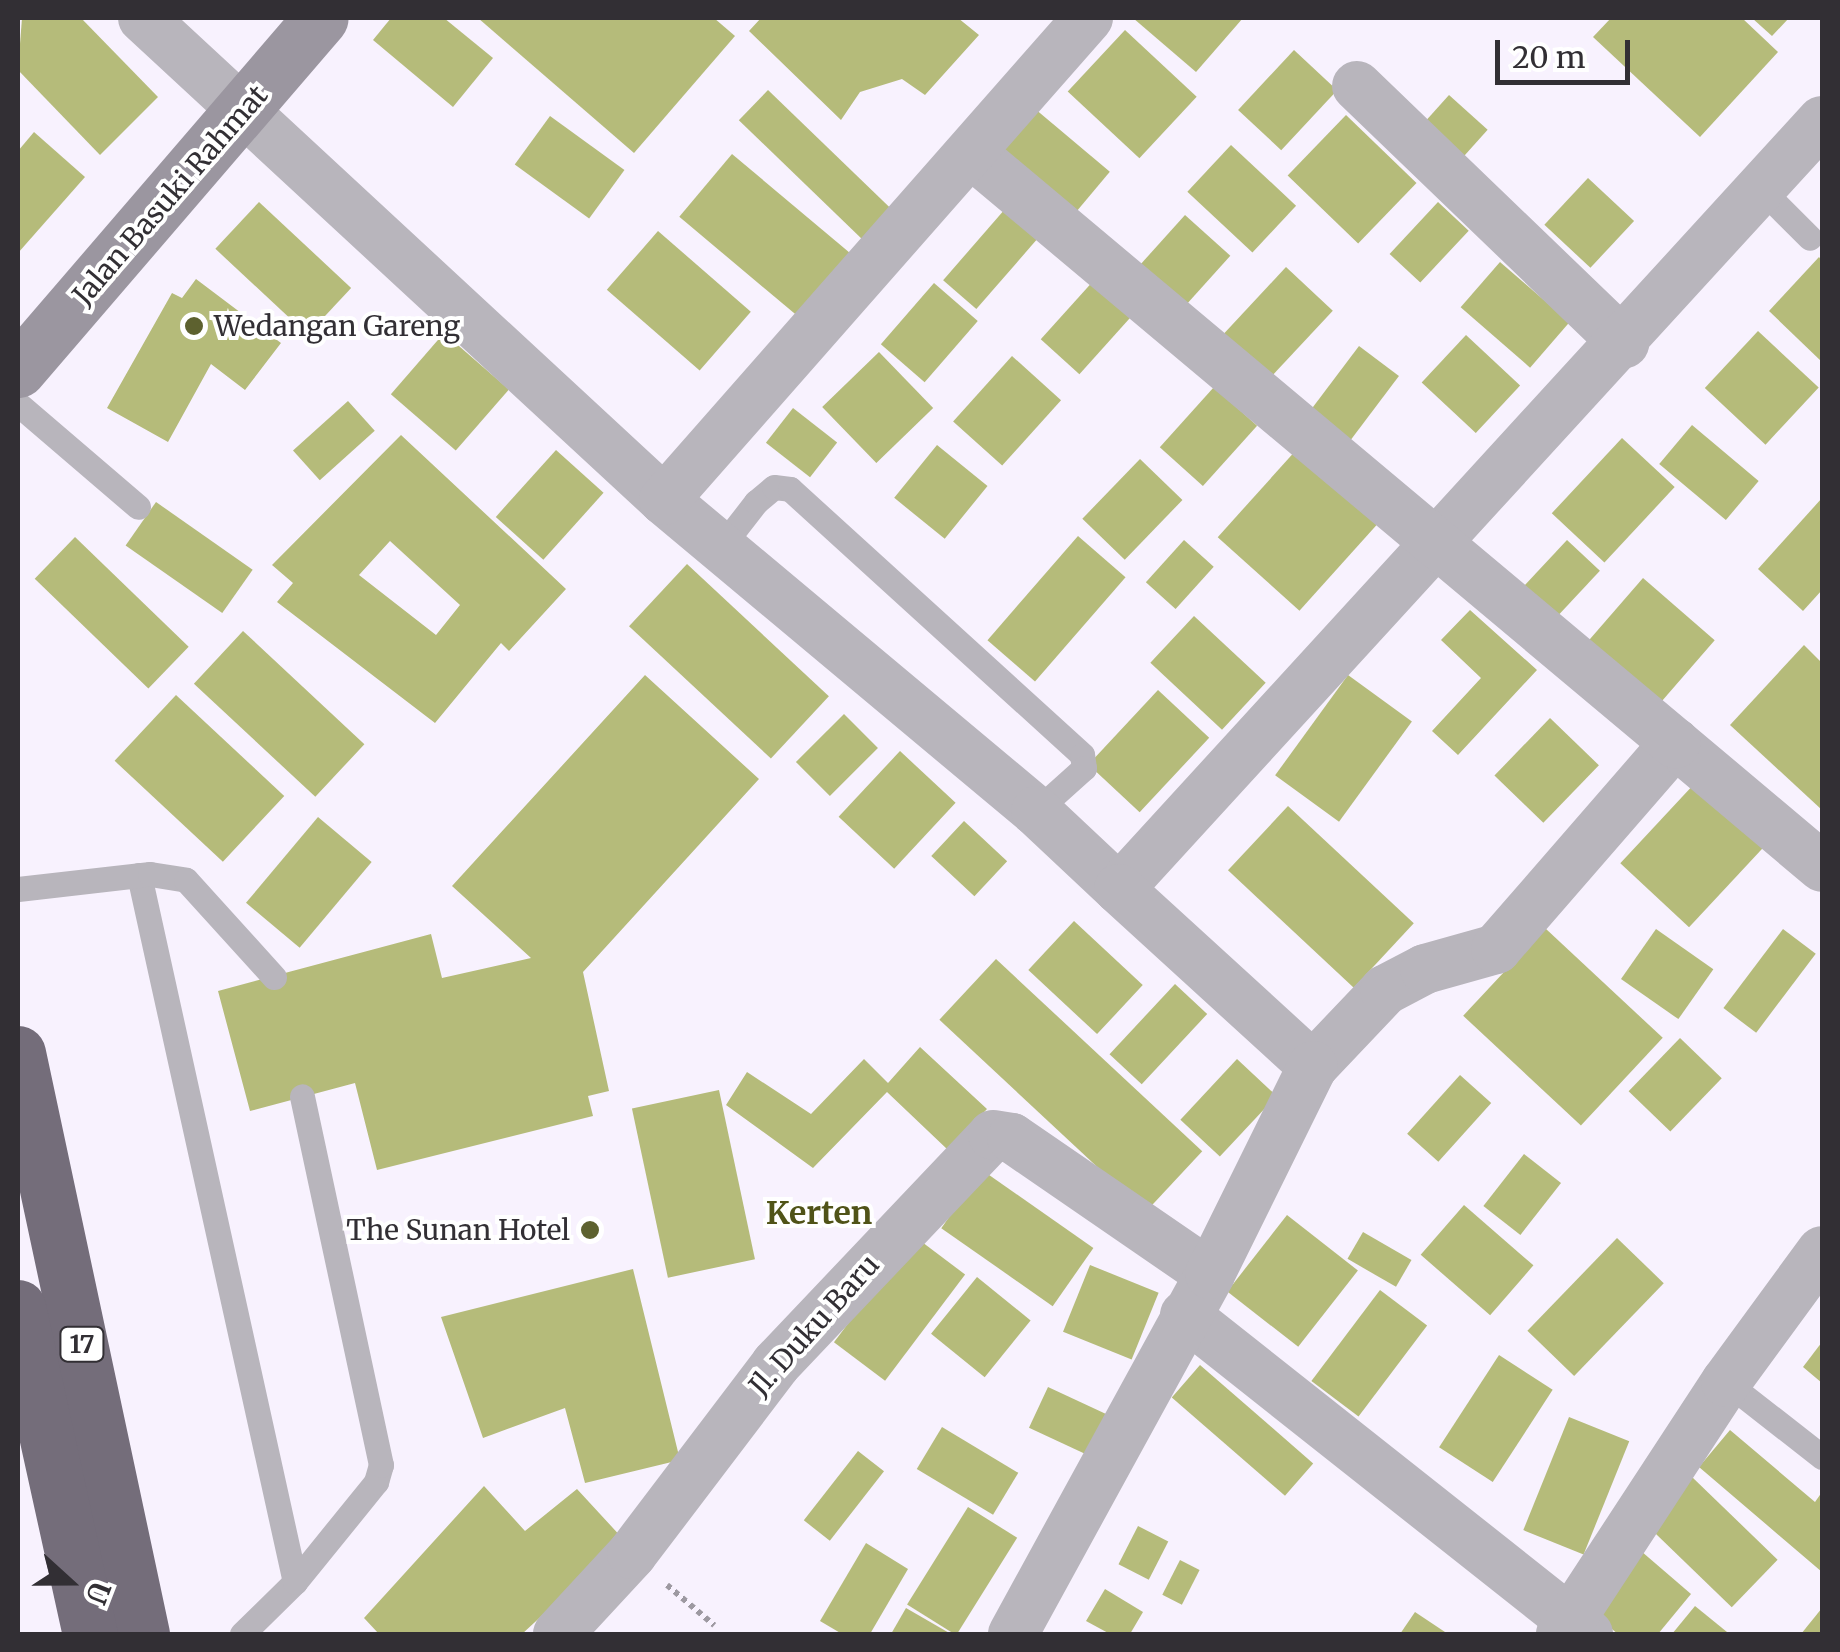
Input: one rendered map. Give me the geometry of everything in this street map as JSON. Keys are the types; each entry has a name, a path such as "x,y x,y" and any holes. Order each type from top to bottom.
{"highway":[{"name":"17","path":"18,1054 142,1634"},
{"name":"17","path":"18,1306 26,1390 90,1634"}],"street":[{"path":"143,18 664,500 1036,811 1313,1066"},
{"name":"Jalan Basuki Rahmat","path":"18,370 321,18"},
{"path":"664,500 1088,18"},
{"path":"1358,86 1624,343"},
{"path":"1119,889 1764,191 1822,121"},
{"path":"971,153 1822,867"},
{"path":"1013,1634 1198,1294 1313,1066 1385,990 1425,970 1496,949 1675,743"},
{"name":"Jl. Duku Baru","path":"565,1632 632,1554 776,1364 992,1135 1012,1138 1198,1294"},
{"path":"1198,1294 1573,1630 1726,1382 1822,1251"}],"lane":[{"path":"1764,191 1810,238"},
{"path":"18,404 138,507"},
{"path":"721,547 756,502 774,486 790,489 1082,755 1084,768 1036,811"},
{"path":"139,875 295,1582"},
{"path":"18,888 139,875 186,880 274,977"},
{"path":"242,1634 295,1582 376,1482 381,1465 302,1096"},
{"path":"1726,1382 1822,1457"}],"path":[{"path":"632,1554 714,1625"}],"building":[{"path":"22,18 81,18 158,97 100,155 18,70"},
{"path":"391,18 444,18 493,58 453,107 373,40"},
{"path":"478,18 714,18 735,36 634,153"},
{"path":"761,18 958,18 979,35 925,95 902,79 860,92 841,120 749,31"},
{"path":"1133,18 1243,18 1196,72"},
{"path":"1611,18 1742,18 1778,52 1700,137 1593,37"},
{"path":"1752,18 1789,18 1772,36"},
{"path":"1125,30 1197,97 1139,158 1068,91"},
{"path":"1294,50 1337,90 1281,150 1238,110"},
{"path":"768,90 893,211 864,241 739,120"},
{"path":"1449,95 1488,130 1454,168 1415,133"},
{"path":"1034,108 1110,172 1069,220 994,156"},
{"path":"1346,115 1416,183 1358,244 1288,175"},
{"path":"550,116 624,170 589,219 515,165"},
{"path":"34,132 85,177 18,253 18,151"},
{"path":"1231,145 1296,206 1252,253 1187,192"},
{"path":"732,154 862,263 810,326 679,217"},
{"path":"1588,178 1634,221 1590,268 1544,225"},
{"path":"1012,201 1045,230 976,309 943,280"},
{"path":"259,202 351,288 308,335 215,249"},
{"path":"1438,202 1469,231 1420,283 1390,254"},
{"path":"1185,215 1230,256 1184,307 1139,266"},
{"path":"658,231 751,312 700,371 607,290"},
{"path":"1819,257 1822,261 1822,362 1769,311"},
{"path":"1500,262 1569,322 1530,368 1461,307"},
{"path":"1286,267 1333,311 1265,383 1218,339"},
{"path":"1105,268 1144,303 1079,374 1041,339"},
{"path":"196,279 281,343 245,390 211,364 168,442 107,408 172,293 182,298"},
{"path":"934,283 978,321 925,382 881,344"},
{"path":"1758,331 1819,388 1766,445 1705,388"},
{"path":"444,333 509,389 456,451 391,394"},
{"path":"1466,335 1520,385 1476,433 1422,383"},
{"path":"1359,346 1399,376 1346,446 1306,416"},
{"path":"879,352 933,408 876,463 822,407"},
{"path":"1012,356 1061,400 1002,466 953,421"},
{"path":"1214,387 1257,426 1203,486 1160,447"},
{"path":"348,401 375,431 320,480 293,451"},
{"path":"793,408 837,442 810,477 766,443"},
{"path":"1692,425 1759,481 1726,520 1659,464"},
{"path":"401,435 566,589 509,651 501,643 435,723 277,602 293,583 272,565","holes":["390,541 460,605 436,635 359,575"]},
{"path":"1622,438 1675,487 1604,562 1552,513"},
{"path":"937,445 988,486 945,539 894,498"},
{"path":"1298,448 1380,522 1299,611 1218,537"},
{"path":"556,450 604,493 543,560 496,517"},
{"path":"1140,459 1182,500 1125,560 1082,519"},
{"path":"1822,498 1822,590 1803,611 1758,569"},
{"path":"156,502 253,570 222,613 126,545"},
{"path":"1078,536 1126,577 1035,681 987,640"},
{"path":"75,537 189,647 148,688 35,579"},
{"path":"1184,540 1214,567 1176,609 1146,582"},
{"path":"1567,540 1600,571 1548,626 1515,596"},
{"path":"687,564 829,696 771,758 629,626"},
{"path":"1643,578 1715,640 1656,708 1584,646"},
{"path":"1470,610 1537,670 1458,755 1432,731 1481,678 1441,640"},
{"path":"1194,616 1266,683 1222,730 1150,663"},
{"path":"243,631 364,744 315,797 194,684"},
{"path":"1804,645 1822,663 1822,810 1730,725"},
{"path":"645,675 759,779 583,972 609,1091 588,1096 593,1116 377,1170 355,1083 250,1111 218,991 431,934 442,978 531,958 452,886"},
{"path":"1348,675 1412,721 1339,822 1275,775"},
{"path":"1158,690 1209,738 1140,812 1088,765"},
{"path":"176,695 284,796 223,862 115,761"},
{"path":"844,714 878,748 830,796 796,762"},
{"path":"1550,718 1599,765 1543,823 1494,776"},
{"path":"900,751 956,803 894,869 839,817"},
{"path":"1696,782 1765,846 1689,927 1620,863"},
{"path":"1288,806 1414,923 1354,988 1228,870"},
{"path":"318,817 372,862 300,948 246,903"},
{"path":"964,821 1007,861 974,896 931,856"},
{"path":"1074,921 1143,985 1097,1034 1028,970"},
{"path":"1545,928 1663,1038 1581,1126 1463,1016"},
{"path":"1656,929 1713,969 1678,1019 1621,979"},
{"path":"1783,929 1816,954 1756,1033 1723,1008"},
{"path":"996,959 1202,1151 1146,1212 939,1020"},
{"path":"1175,984 1207,1014 1142,1084 1110,1054"},
{"path":"1680,1038 1722,1078 1670,1132 1629,1091"},
{"path":"920,1047 987,1109 948,1150 887,1092 813,1168 726,1105 747,1072 811,1114 864,1059 888,1083"},
{"path":"1237,1059 1276,1096 1220,1157 1180,1120"},
{"path":"1460,1075 1491,1103 1438,1162 1407,1134"},
{"path":"719,1090 755,1259 668,1278 632,1109"},
{"path":"1524,1154 1561,1183 1520,1235 1483,1206"},
{"path":"982,1170 1093,1248 1053,1306 941,1228"},
{"path":"1464,1205 1533,1265 1490,1315 1421,1255"},
{"path":"1287,1215 1358,1270 1298,1347 1227,1291"},
{"path":"1363,1232 1411,1260 1396,1287 1348,1259"},
{"path":"914,1236 965,1275 885,1381 834,1342"},
{"path":"1617,1238 1664,1283 1574,1376 1527,1331"},
{"path":"1090,1265 1159,1293 1132,1359 1063,1332"},
{"path":"633,1269 680,1460 585,1483 565,1408 483,1438 441,1317"},
{"path":"977,1277 1031,1320 985,1377 931,1334"},
{"path":"1380,1290 1427,1326 1359,1417 1311,1381"},
{"path":"1822,1342 1822,1383 1803,1367"},
{"path":"1499,1355 1553,1390 1493,1482 1439,1447"},
{"path":"1200,1365 1313,1463 1285,1496 1172,1397"},
{"path":"1048,1387 1109,1415 1090,1456 1029,1428"},
{"path":"1569,1417 1629,1441 1584,1554 1523,1530"},
{"path":"942,1427 1018,1473 993,1515 917,1469"},
{"path":"1730,1430 1815,1502 1822,1492 1822,1572 1699,1467"},
{"path":"858,1451 884,1471 830,1541 804,1520"},
{"path":"1692,1477 1778,1560 1732,1607 1646,1524"},
{"path":"484,1486 525,1531 577,1489 624,1540 522,1634 379,1634 364,1618"},
{"path":"968,1507 1017,1538 957,1634 907,1605"},
{"path":"1138,1526 1168,1541 1149,1580 1118,1564"},
{"path":"866,1543 908,1569 870,1634 842,1634 820,1621"},
{"path":"1634,1545 1691,1594 1658,1634 1618,1634 1582,1605"},
{"path":"1180,1560 1200,1570 1182,1605 1162,1595"},
{"path":"1105,1589 1143,1612 1130,1634 1110,1634 1086,1621"},
{"path":"1695,1606 1727,1632 1672,1634"},
{"path":"906,1608 951,1634 891,1634"},
{"path":"1822,1608 1822,1634 1801,1634"},
{"path":"1415,1612 1448,1634 1400,1634"}],"place":[{"name":"Wedangan Gareng","path":"194,326"},
{"name":"The Sunan Hotel","path":"590,1230"}],"district":[{"name":"Kerten","path":"819,1213"}]}
